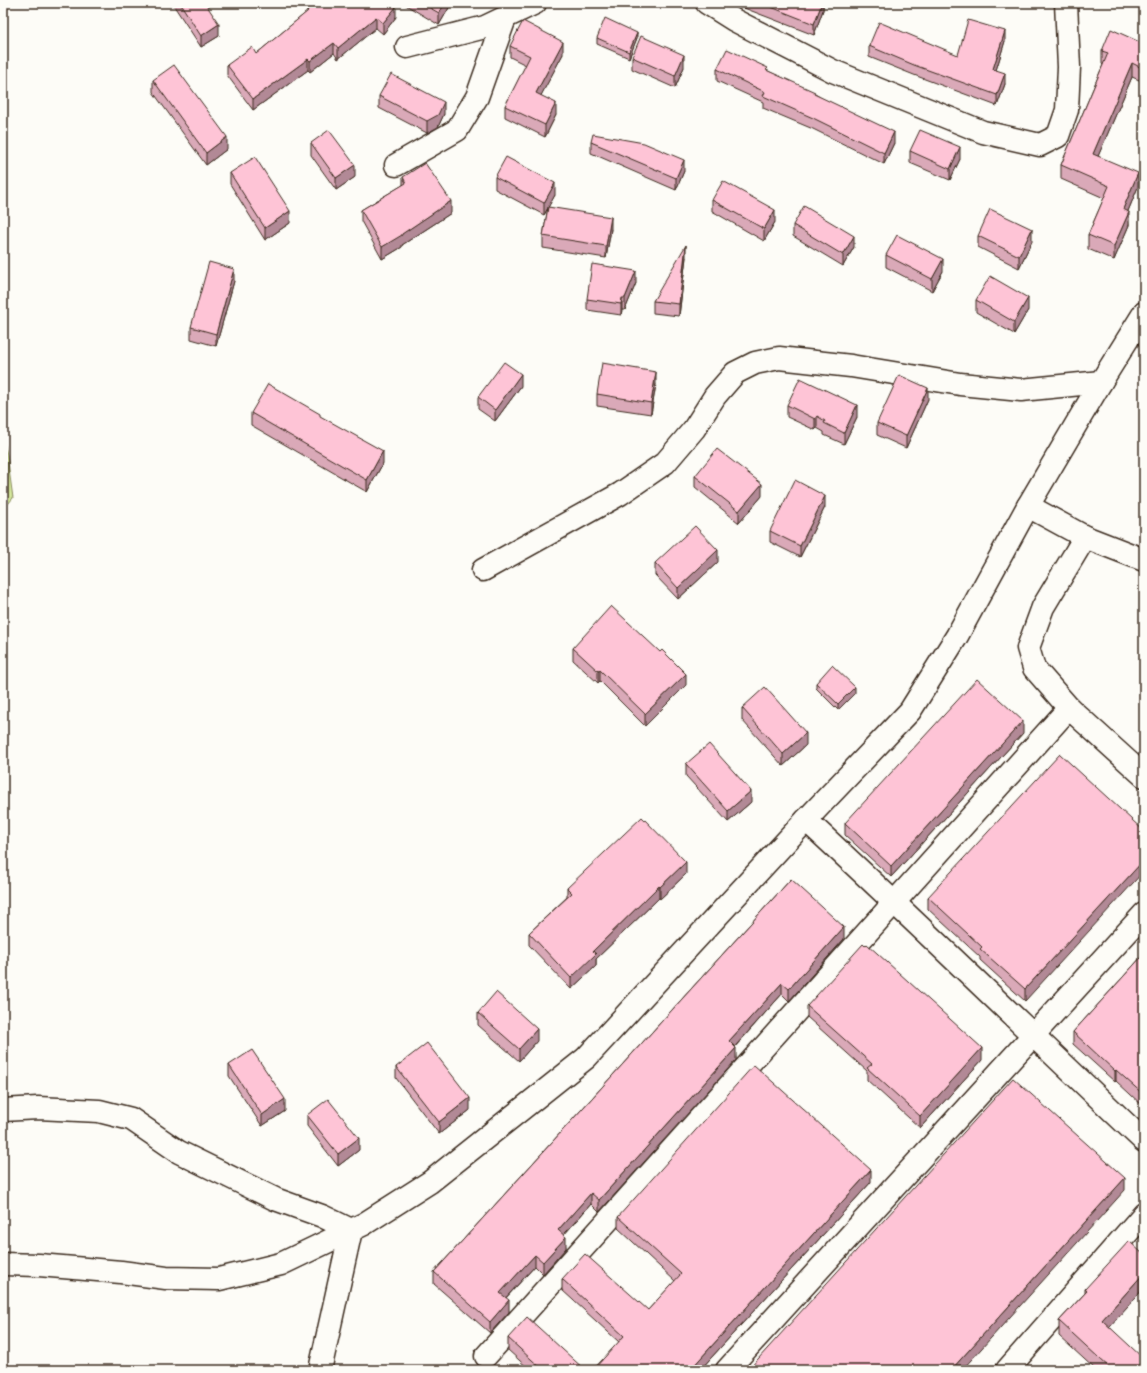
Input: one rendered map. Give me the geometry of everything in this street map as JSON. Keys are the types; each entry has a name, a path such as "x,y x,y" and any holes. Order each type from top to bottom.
{"street":[{"path":"407,47 486,27 535,3"},
{"path":"708,3 734,20 833,71 983,132 1040,145 1058,136 1066,110 1069,67 1066,3"},
{"path":"396,165 457,130 477,97 505,18"},
{"path":"3,1264 39,1265 121,1272 166,1278 219,1279 281,1264 364,1224 430,1182 586,1058 910,710 956,636 1028,506 1101,382 1144,313"},
{"path":"483,570 620,494 665,463 694,429 715,396 735,373 755,363 779,358 851,366 960,384 1021,390 1101,382"},
{"path":"1028,506 1085,537 1144,560"},
{"path":"1085,537 1043,607 1028,648 1034,668 1070,708 1144,776"},
{"path":"486,1356 1070,708"},
{"path":"806,820 895,902 1033,1036 1144,1140"},
{"path":"727,1370 1144,914"},
{"path":"3,1110 38,1108 99,1111 131,1119 179,1152 276,1199 322,1216 351,1230"},
{"path":"1007,1370 1144,1214"},
{"path":"320,1370 351,1230"}],"green space":[{"path":"3,437 13,498 3,510"}],"building":[{"path":"180,3 205,3 219,24 201,36"},
{"path":"316,3 392,3 396,7 383,23 376,17 338,48 334,43 310,61 308,59 253,99 227,65 252,47 256,54"},
{"path":"421,3 445,3 439,13"},
{"path":"761,3 822,3 814,24"},
{"path":"605,18 637,33 629,52 597,38"},
{"path":"968,20 1005,31 993,69 1005,73 997,95 914,65 869,46 879,22 958,55"},
{"path":"523,21 563,42 536,93 556,103 545,125 505,106 530,56 510,46"},
{"path":"1111,29 1144,44 1144,69 1132,63 1093,154 1138,173 1123,209 1129,212 1114,246 1088,235 1109,186 1061,165 1108,53 1102,51"},
{"path":"641,36 684,55 675,76 632,57"},
{"path":"727,49 768,68 766,70 815,92 814,94 894,132 884,153 813,118 763,96 765,92 717,69"},
{"path":"174,65 227,137 206,153 153,80"},
{"path":"391,74 444,102 438,115 427,121 379,96"},
{"path":"329,130 355,165 336,178 311,143"},
{"path":"920,130 960,147 950,169 910,151"},
{"path":"593,134 644,143 684,160 676,178 591,142"},
{"path":"255,157 290,211 265,228 230,173"},
{"path":"506,157 555,183 544,203 495,177"},
{"path":"425,163 451,201 382,247 361,210 406,183 403,177"},
{"path":"723,181 775,210 764,229 712,200"},
{"path":"804,206 854,236 843,255 793,225"},
{"path":"548,207 611,217 606,246 543,236"},
{"path":"990,209 1032,229 1019,256 978,236"},
{"path":"897,235 943,259 932,279 886,255"},
{"path":"686,245 679,304 653,301"},
{"path":"209,262 234,269 216,334 191,327"},
{"path":"592,264 636,271 625,298 622,298 621,304 587,299"},
{"path":"990,276 1028,298 1014,322 976,300"},
{"path":"504,362 521,374 495,410 478,397"},
{"path":"602,363 656,372 651,403 597,394"},
{"path":"899,375 928,388 906,436 877,423"},
{"path":"800,378 857,405 844,433 824,423 825,421 817,416 815,419 787,405"},
{"path":"268,384 320,414 320,416 383,451 367,480 251,413"},
{"path":"717,449 762,484 739,511 695,476"},
{"path":"795,480 825,496 800,546 770,531"},
{"path":"695,526 718,550 678,588 655,563"},
{"path":"611,606 660,652 662,650 686,674 645,714 600,670 598,671 573,648"},
{"path":"832,665 855,687 838,704 816,683"},
{"path":"977,679 1023,721 891,866 845,823"},
{"path":"765,687 806,733 783,754 742,708"},
{"path":"709,744 751,791 728,811 686,764"},
{"path":"1060,754 1144,831 1144,860 1025,989 980,949 982,947 928,897"},
{"path":"642,817 686,862 660,887 659,886 593,951 596,954 571,978 529,933 572,893 567,888"},
{"path":"791,879 844,927 789,989 782,983 729,1041 736,1048 599,1200 591,1193 558,1230 566,1237 543,1262 535,1255 500,1293 509,1300 490,1322 434,1272"},
{"path":"863,944 865,946 867,944 982,1048 920,1116 867,1068 872,1064 807,1006"},
{"path":"1144,954 1144,1095 1116,1070 1115,1071 1073,1032"},
{"path":"496,992 537,1029 519,1049 478,1013"},
{"path":"427,1043 470,1098 439,1122 396,1067"},
{"path":"252,1050 285,1099 262,1115 229,1065"},
{"path":"754,1065 871,1170 690,1370 593,1370 624,1336 562,1279 585,1254 648,1310 681,1274 618,1217"},
{"path":"1013,1078 1125,1178 951,1370 748,1370"},
{"path":"328,1099 359,1138 338,1154 307,1115"},
{"path":"1129,1241 1144,1255 1144,1273 1102,1320 1144,1359 1144,1370 1112,1370 1059,1321 1087,1291 1085,1289"},
{"path":"527,1317 585,1370 543,1370 508,1338"}]}
